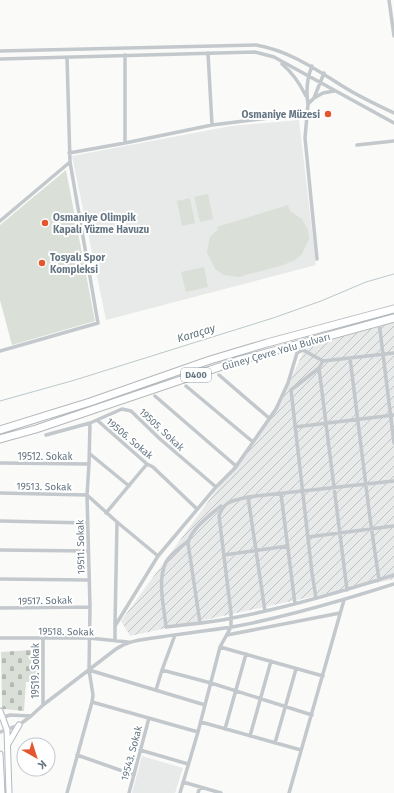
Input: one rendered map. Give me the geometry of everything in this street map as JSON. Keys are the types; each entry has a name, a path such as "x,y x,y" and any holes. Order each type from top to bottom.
{"highway":[{"name":"Güney Çevre Yolu Bulvarı","path":"0,430 83,404 217,358 394,309"},
{"name":"Güney Çevre Yolu Bulvarı","path":"0,440 238,361 394,318"}],"street":[{"path":"389,0 394,36"},
{"path":"0,51 256,45 281,51 312,66 351,91 394,113"},
{"path":"208,52 212,125"},
{"path":"0,59 208,52 255,52 274,58 394,122"},
{"path":"125,55 126,143"},
{"path":"0,351 98,323 70,162 66,57"},
{"path":"274,58 289,70 302,87 307,98"},
{"path":"312,66 308,77 308,104 305,138 317,259"},
{"path":"314,98 324,73"},
{"path":"308,104 314,98 323,93 334,91"},
{"path":"69,152 126,143 212,125 269,118"},
{"path":"357,145 394,141"},
{"path":"0,221 70,162"},
{"path":"378,322 392,415 394,443"},
{"path":"115,626 158,556 216,487 236,466 276,410 288,383 297,352 303,350 323,361 394,353"},
{"path":"350,358 357,420 380,580"},
{"path":"316,598 291,390 319,368 323,361"},
{"path":"319,368 347,590"},
{"path":"219,375 269,418"},
{"path":"186,386 253,442"},
{"path":"155,396 236,466"},
{"name":"19505. Sokak","path":"46,434 90,423 122,409 131,411 175,453 216,487"},
{"path":"295,427 392,415"},
{"name":"19506. Sokak","path":"97,420 147,464 154,467 197,509"},
{"name":"19511. Sokak","path":"68,793 93,695 89,670 90,607 87,494 90,464 90,423"},
{"path":"90,454 129,486"},
{"name":"19512. Sokak","path":"0,463 90,464"},
{"path":"106,513 147,464"},
{"path":"394,481 248,497 228,502 209,515 189,540 167,561 161,579 166,627 231,619 347,590 394,575"},
{"name":"19513. Sokak","path":"0,492 87,494"},
{"path":"87,494 106,513 158,556"},
{"path":"281,494 295,604"},
{"path":"248,497 265,611"},
{"path":"180,793 201,722 220,647 231,627 219,516 221,510 228,502"},
{"path":"0,522 88,523"},
{"path":"117,522 115,626 118,643"},
{"path":"308,537 394,526"},
{"path":"189,540 188,543 200,623"},
{"path":"224,555 288,546"},
{"path":"0,550 88,551"},
{"path":"0,579 89,580"},
{"path":"0,732 19,724 31,716 89,670 118,643 231,627 344,600 394,584"},
{"path":"289,793 344,600"},
{"name":"19517. Sokak","path":"0,608 90,607"},
{"path":"227,634 340,613"},
{"path":"279,616 280,624"},
{"path":"156,690 175,634"},
{"name":"19518. Sokak","path":"0,638 89,638 118,643"},
{"name":"19519. Sokak","path":"43,638 43,705"},
{"path":"220,647 323,676"},
{"path":"224,729 246,654"},
{"path":"250,736 271,661"},
{"path":"275,743 296,669"},
{"path":"89,670 205,705"},
{"path":"162,670 211,683 312,715"},
{"path":"92,702 198,732"},
{"path":"0,711 7,730 9,793"},
{"path":"1,717 10,715 31,716"},
{"name":"19543. Sokak","path":"129,793 149,718"},
{"path":"201,722 301,750"},
{"path":"7,745 19,724"},
{"path":"140,750 188,764"},
{"path":"0,754 2,793"},
{"path":"77,756 134,775"},
{"path":"183,782 221,793"},
{"path":"198,793 200,787"}],"shaded area":[{"path":"299,120 316,265 106,320 72,156 231,126"},
{"path":"394,320 394,579 130,636 121,621 253,440 285,392 307,344"},
{"path":"142,756 183,768 175,793 132,793"}],"green space":[{"name":"Tosyalı Spor Kompleksi","path":"66,170 95,321 12,345 0,300 0,225"},
{"path":"208,194 213,219 200,222 194,197"},
{"path":"190,198 195,223 182,226 177,201"},
{"path":"288,205 290,211 302,219 308,230 309,239 302,254 295,260 283,265 239,277 224,275 215,269 207,252 210,237 218,229 217,227"},
{"path":"204,267 208,287 186,292 181,272"},
{"path":"31,650 31,655 38,654 38,682 26,682 24,711 3,709 1,652"}],"waterway":[{"name":"Karaçay","path":"0,401 75,380 273,318 321,301 366,282 394,274"}],"place":[{"name":"Osmaniye Müzesi","path":"328,114"},
{"name":"Osmaniye Olimpik Kapalı Yüzme Havuzu","path":"45,223"},
{"name":"Tosyalı Spor Kompleksi","path":"42,263"}]}
